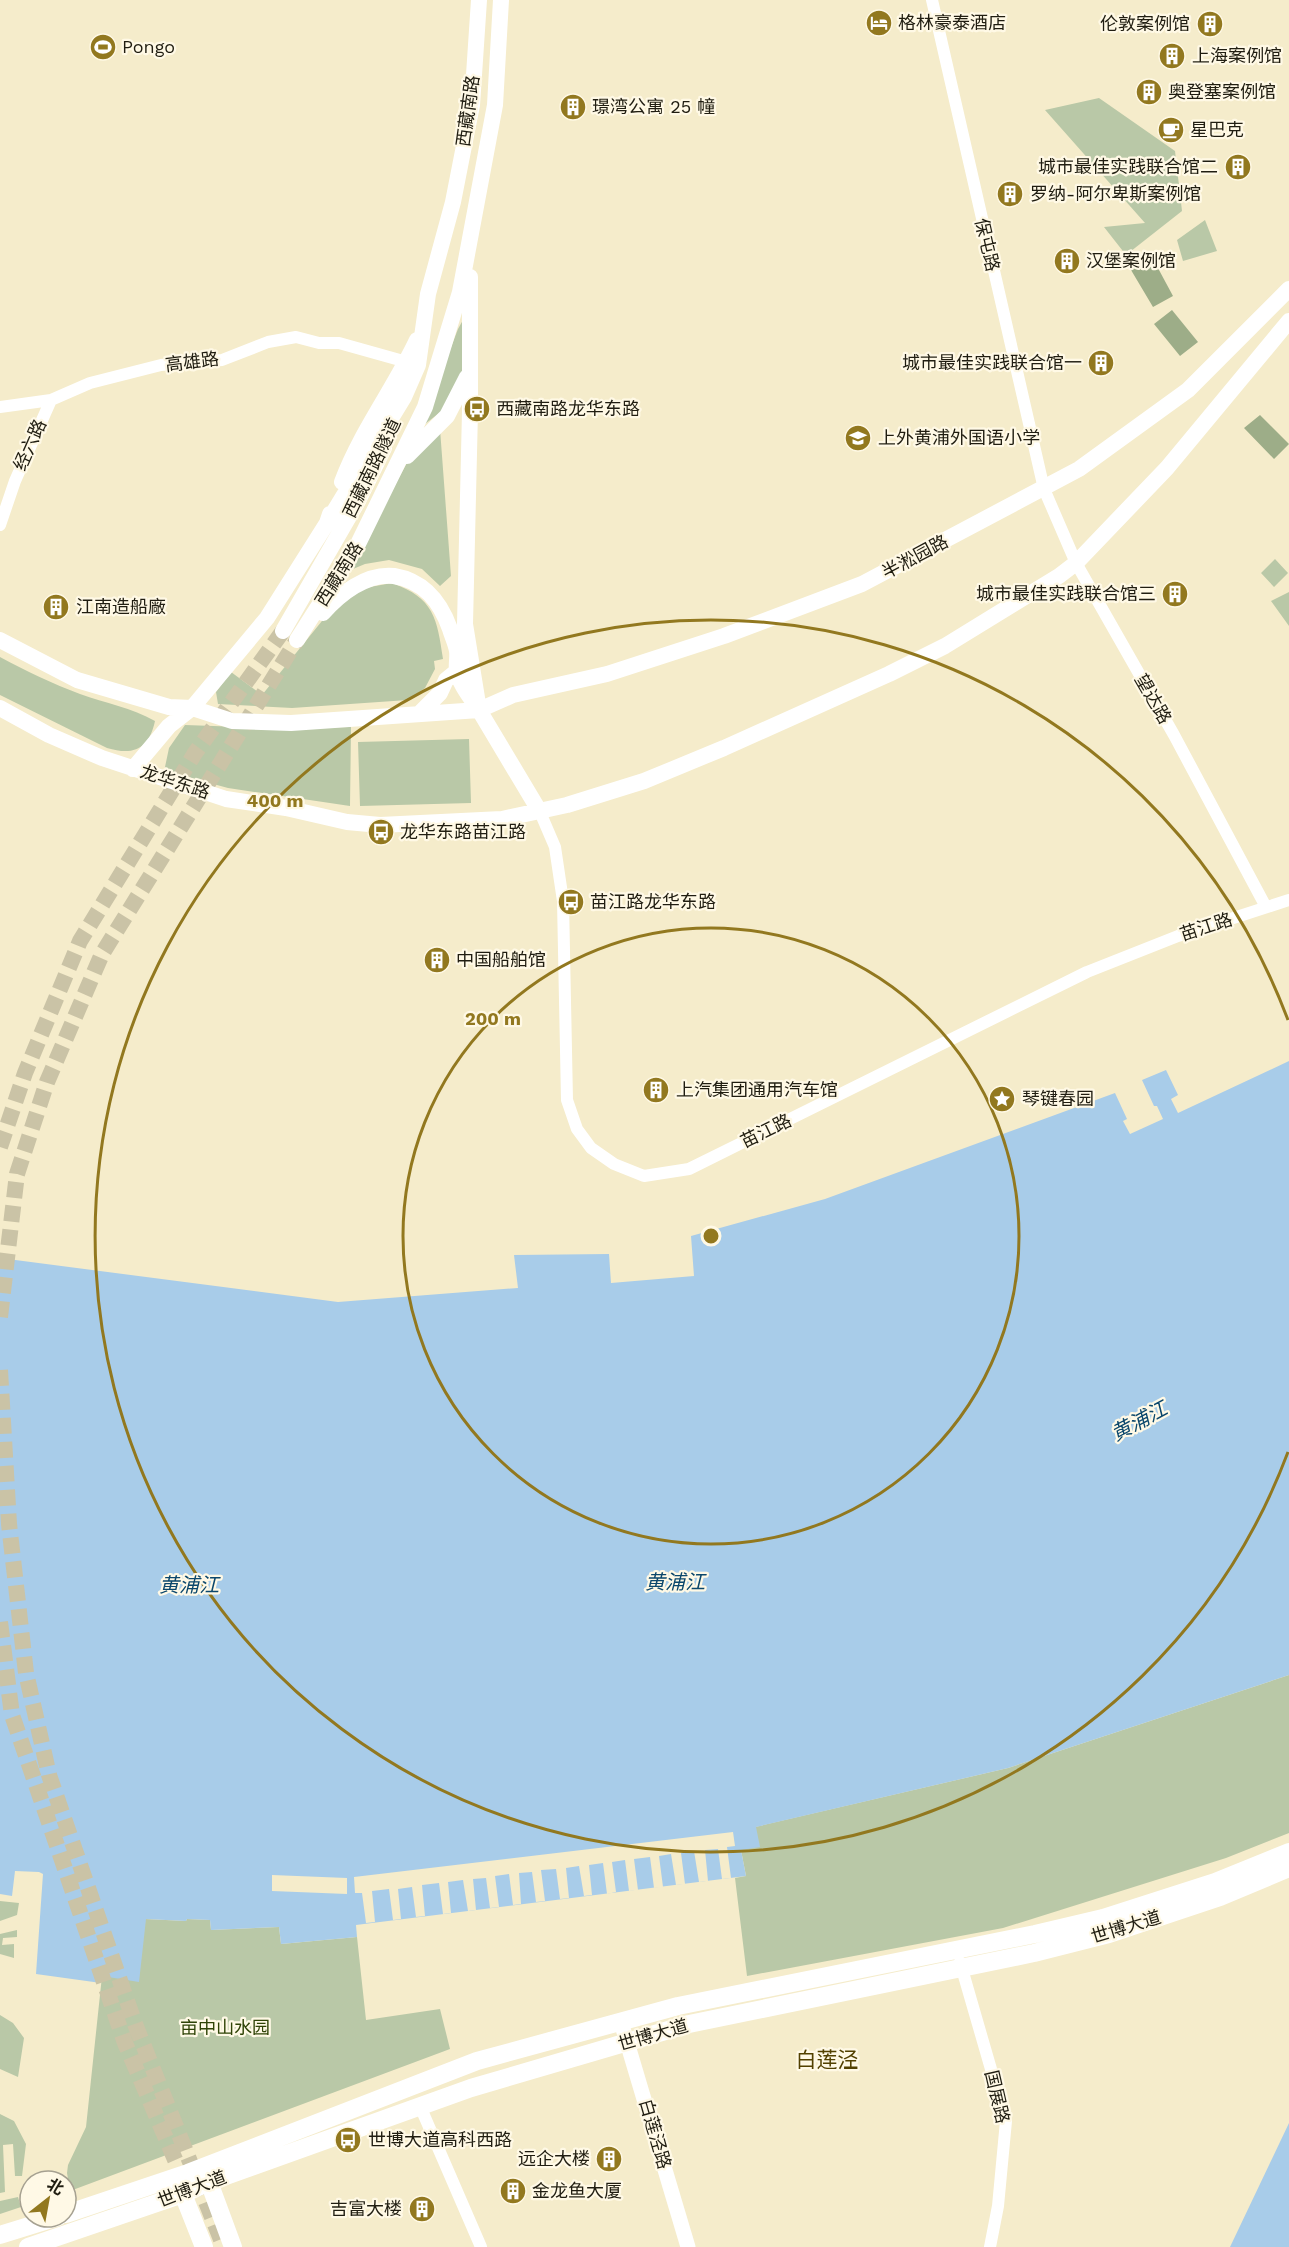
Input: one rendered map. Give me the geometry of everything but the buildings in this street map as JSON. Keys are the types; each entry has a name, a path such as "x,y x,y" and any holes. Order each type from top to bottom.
{"main road":[{"name":"西藏南路","path":"134,769 169,726 192,708 267,618 405,397 423,326 428,294 453,202 472,105 479,0"},
{"name":"西藏南路","path":"290,635 358,544 425,407 460,292 495,105 501,0"},
{"name":"西藏南路","path":"470,234 470,411 465,624 479,710"},
{"name":"半淞园路","path":"479,710 513,695 606,674 724,636 862,584 1079,469 1188,390 1289,289"},
{"path":"540,812 644,781 724,748 889,674 945,646 1024,599 1076,563 1167,468 1289,321"},
{"name":"西藏南路","path":"327,523 346,471 366,429 412,363"},
{"path":"399,463 447,416 469,374"},
{"name":"西藏南路隧道","path":"290,635 390,435 405,397"},
{"name":"西藏南路","path":"290,635 363,581 388,576 405,578 432,593 443,611 457,650 457,671 467,694 540,812"},
{"path":"0,640 77,680 169,707 192,708 232,721 291,723 479,710"},
{"path":"419,714 440,693 446,680 457,671"},
{"name":"龙华东路","path":"0,708 49,735 102,758 226,799 380,825 502,819 540,812"},
{"name":"世博大道","path":"1217,1890 1289,1852"},
{"name":"世博大道","path":"28,2247 183,2194 209,2182 471,2088 689,2024 960,1958 1103,1918 1217,1890 1289,1868"},
{"name":"世博大道","path":"78,2210 188,2173 477,2061 736,1993 960,1958"},
{"path":"204,2247 183,2194 188,2173 209,2182 233,2247"},
{"path":"0,2235 19,2229"}],"street":[{"name":"保屯路","path":"932,0 1044,489"},
{"name":"高雄路","path":"0,407 51,400 90,383 161,365 222,360 268,342 296,337 319,344 339,343 412,363"},
{"name":"经六路","path":"0,525 15,481 51,400"},
{"name":"望达路","path":"1044,489 1076,563 1174,735 1266,907"},
{"name":"苗江路","path":"540,812 555,847 563,901 567,1100 577,1129 591,1148 615,1164 644,1176 689,1169 1088,972 1178,936 1289,900"},
{"name":"国展路","path":"960,1958 1006,2121 998,2206 990,2247"},
{"name":"白莲泾路","path":"621,2022 684,2246"},
{"path":"420,2106 481,2247"}],"green space":[{"path":"1099,98 1175,151 1182,211 1126,255 1104,227 1145,223 1045,110"},
{"path":"1205,220 1217,251 1183,261 1177,240"},
{"path":"1152,257 1173,296 1153,307 1131,270"},
{"path":"1172,310 1198,342 1180,356 1154,324"},
{"path":"463,320 464,374 447,407 425,424 425,415"},
{"path":"1260,415 1289,444 1274,459 1244,428"},
{"path":"440,429 451,576 440,586 422,569 389,560 365,564 353,569 356,558 409,459"},
{"path":"1275,559 1288,573 1274,587 1261,573"},
{"path":"392,583 417,595 431,611 443,659 434,661 435,669 425,688 408,700 292,708 218,704 216,692 231,672 262,695 326,616 353,590"},
{"path":"1289,592 1289,626 1271,601"},
{"path":"0,657 60,686 146,716 155,721 149,738 139,748 132,750 107,748 0,695"},
{"path":"185,725 269,728 351,727 350,806 228,788 173,773 165,767 169,748"},
{"path":"469,739 471,803 360,806 358,742"},
{"path":"1289,1675 1289,1833 1226,1858 1003,1928 747,1976 735,1878 746,1876 741,1850 755,1827 1008,1768"},
{"path":"0,1901 19,1903 17,1915 0,1921"},
{"name":"亩中山水园","path":"145,1919 210,1920 211,1930 279,1927 281,1944 357,1937 366,2020 440,2009 450,2049 78,2188 78,2169 68,2169 86,2127 102,1976"},
{"path":"17,1930 17,1937 3,1938 2,1945 14,1944 14,1958 0,1954 0,1934"},
{"path":"0,2015 13,2023 24,2038 18,2077 0,2069"},
{"path":"0,2114 14,2121 26,2144 23,2169 18,2169 18,2176 15,2176 13,2144 3,2145 5,2192 0,2193"},
{"path":"18,2197 18,2208 0,2214 0,2201"}],"water":[{"name":"黄浦江","path":"1289,1061 1289,1675 1008,1768 756,1827 760,1847 741,1850 746,1876 356,1925 357,1937 281,1944 279,1927 211,1930 210,1920 146,1919 139,1982 102,1976 101,1983 36,1974 43,1874 15,1871 12,1896 0,1894 0,1258 338,1302 518,1288 514,1255 609,1254 611,1283 694,1276 691,1236 825,1199 1115,1093 1127,1119 1123,1121 1130,1134 1163,1119 1142,1080 1166,1070 1178,1095 1171,1099 1178,1113"},
{"path":"1289,2123 1289,2247 1230,2247"}],"pier":[{"path":"733,1832 735,1846 727,1847 731,1878 722,1879 718,1849 705,1850 708,1881 699,1882 694,1851 681,1853 685,1884 676,1885 671,1854 659,1856 663,1887 654,1888 650,1857 634,1859 638,1890 629,1891 625,1860 612,1862 616,1892 607,1894 603,1863 589,1865 592,1895 584,1896 579,1866 566,1868 569,1898 560,1899 556,1869 541,1870 545,1901 536,1902 532,1872 519,1873 521,1904 513,1905 509,1874 495,1876 499,1907 490,1908 486,1878 473,1879 476,1910 468,1911 463,1880 448,1882 451,1913 443,1914 439,1883 422,1885 425,1916 416,1917 412,1887 398,1889 401,1919 393,1920 389,1889 372,1891 375,1922 366,1923 362,1893 355,1893 354,1877"},
{"path":"272,1875 347,1878 347,1894 272,1891"}],"tunnel":[{"path":"0,1147 25,1073 80,941 195,753 283,631"},
{"path":"0,1317 17,1174 47,1082 102,954 297,640"},
{"path":"0,1370 9,1524 26,1673 49,1775 135,2024 224,2247"},
{"path":"0,1622 12,1715 125,2043 186,2185"}],"place":[{"name":"格林豪泰酒店","path":"879,23"},
{"name":"伦敦案例馆","path":"1210,24"},
{"name":"Pongo","path":"103,47"},
{"name":"上海案例馆","path":"1172,56"},
{"name":"奥登塞案例馆","path":"1149,92"},
{"name":"璟湾公寓 25 幢","path":"573,107"},
{"name":"星巴克","path":"1171,130"},
{"name":"城市最佳实践联合馆二","path":"1238,167"},
{"name":"罗纳-阿尔卑斯案例馆","path":"1010,194"},
{"name":"汉堡案例馆","path":"1067,261"},
{"name":"城市最佳实践联合馆一","path":"1101,363"},
{"name":"西藏南路龙华东路","path":"477,409"},
{"name":"上外黄浦外国语小学","path":"858,438"},
{"name":"城市最佳实践联合馆三","path":"1175,594"},
{"name":"江南造船廠","path":"56,607"},
{"name":"龙华东路苗江路","path":"381,832"},
{"name":"苗江路龙华东路","path":"571,902"},
{"name":"中国船舶馆","path":"437,960"},
{"name":"上汽集团通用汽车馆","path":"656,1090"},
{"name":"琴键春园","path":"1002,1099"},
{"name":"世博大道高科西路","path":"348,2140"},
{"name":"远企大楼","path":"609,2159"},
{"name":"金龙鱼大厦","path":"513,2191"},
{"name":"吉富大楼","path":"422,2209"}],"district":[{"name":"白莲泾","path":"827,2060"}]}
